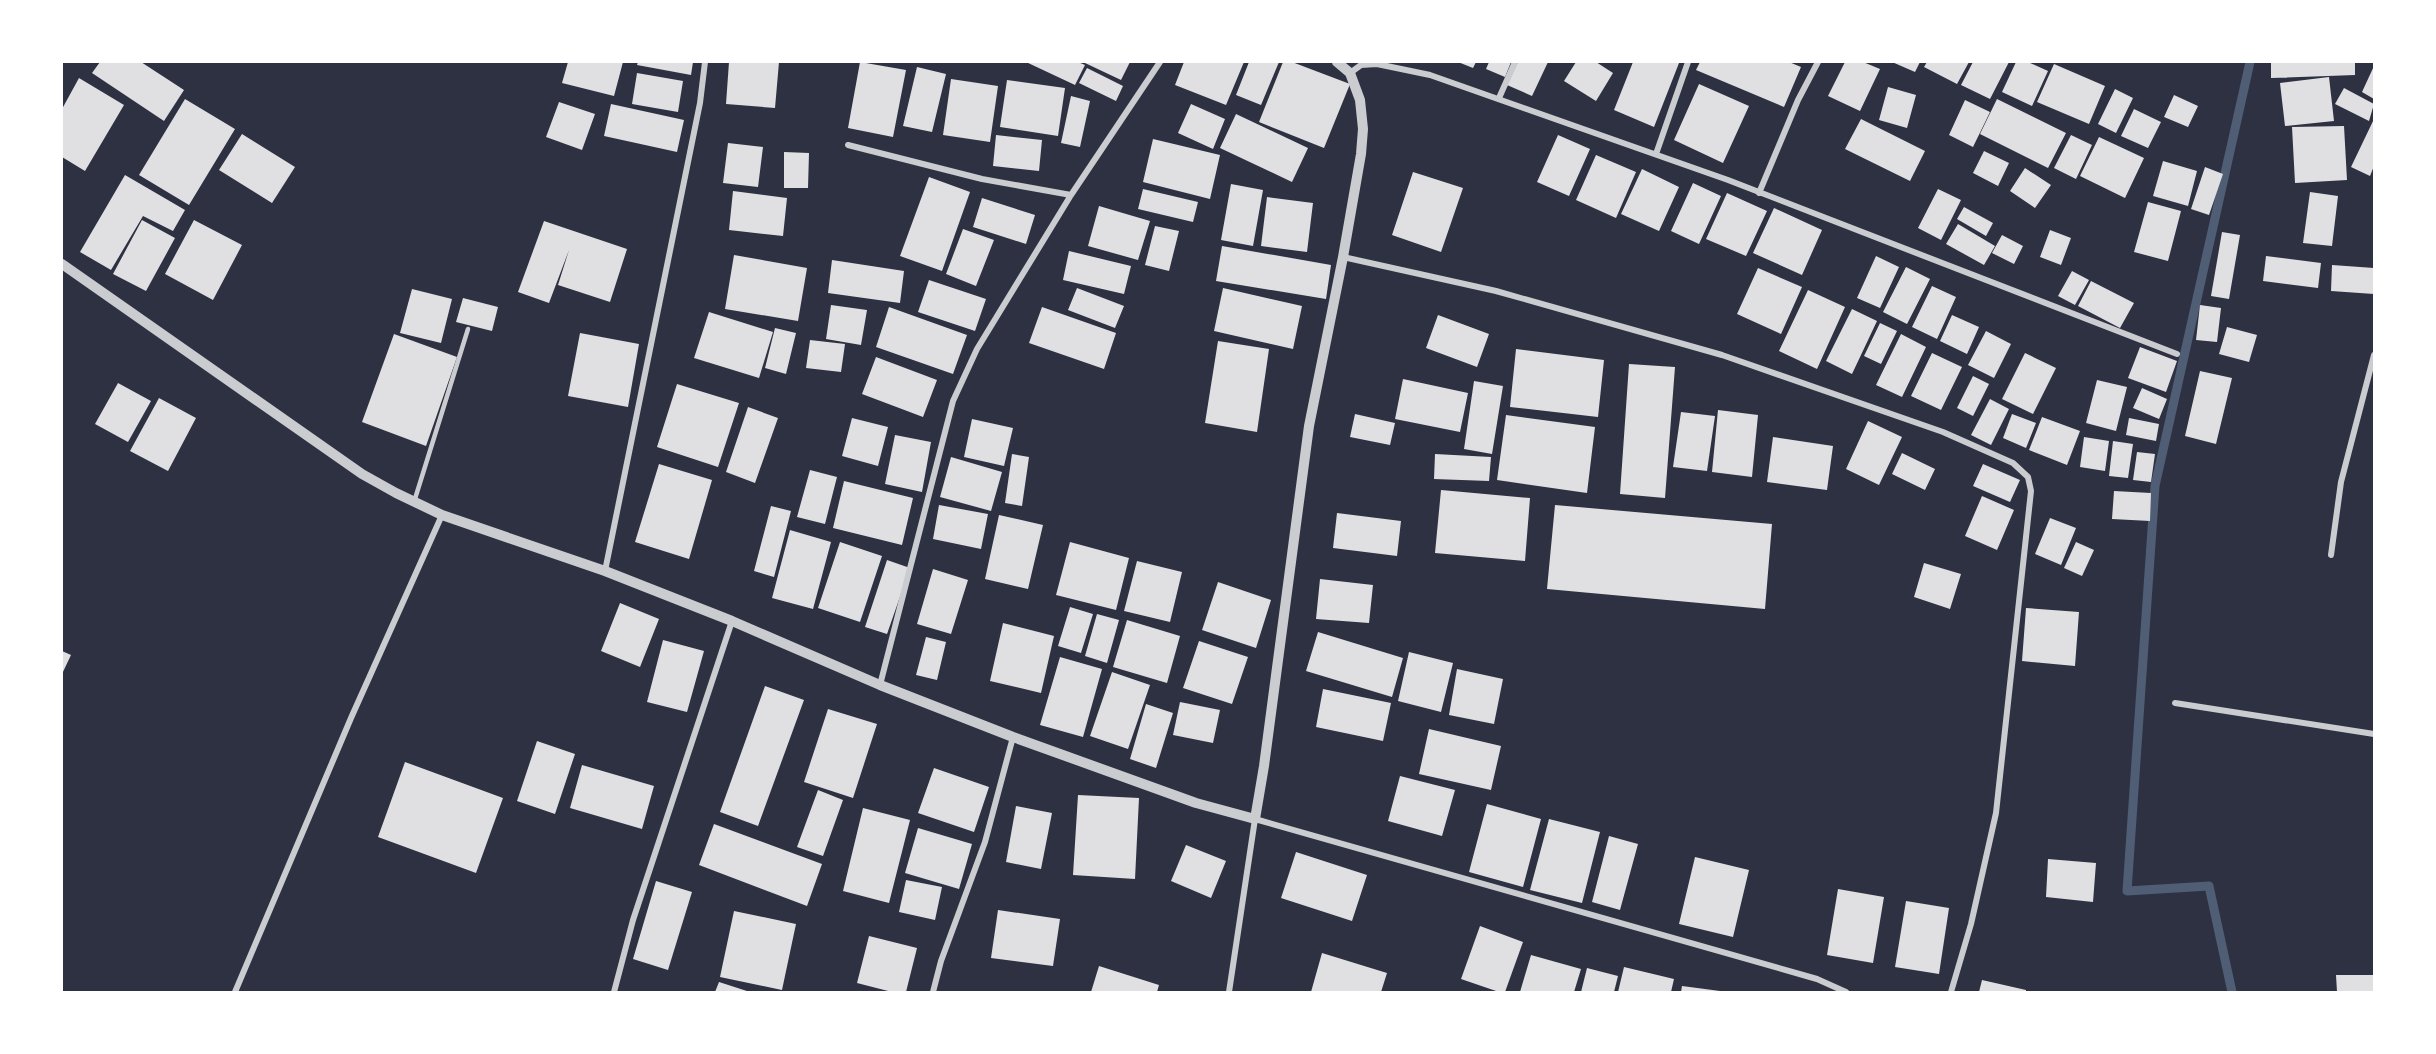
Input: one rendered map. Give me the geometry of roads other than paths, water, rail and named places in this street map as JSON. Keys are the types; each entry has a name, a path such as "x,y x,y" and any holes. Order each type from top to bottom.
{"street":[{"path":"605,571 698,115 705,62"},
{"path":"880,685 953,401 977,349 1071,195 1160,62"},
{"path":"1229,993 1264,766 1309,426 1343,257 1363,129 1360,100 1350,73 1337,62"},
{"path":"1499,98 1515,62"},
{"path":"1656,154 1688,62"},
{"path":"1759,193 1798,100 1818,62"},
{"path":"1350,73 1361,66 1377,64 1400,68 1499,98 1577,128 1656,154 2177,354"},
{"path":"848,145 982,179 1071,195"},
{"path":"1343,257 1507,294 1722,356 1943,432 2013,463 2028,477 2031,491 1996,813 1971,924 1951,993"},
{"path":"62,264 362,474 442,515 605,571 732,621 880,685 1013,737 1196,803 1817,979 1846,993"},
{"path":"2331,555 2341,482 2374,355"},
{"path":"235,993 351,718 442,515"},
{"path":"614,993 633,920 732,621"},
{"path":"2175,703 2374,734"},
{"path":"933,993 941,961 985,842 1013,737"}],"lane":[{"path":"414,502 468,329"}],"waterway":[{"path":"2232,992 2209,886 2127,891 2155,486 2250,62"}]}
